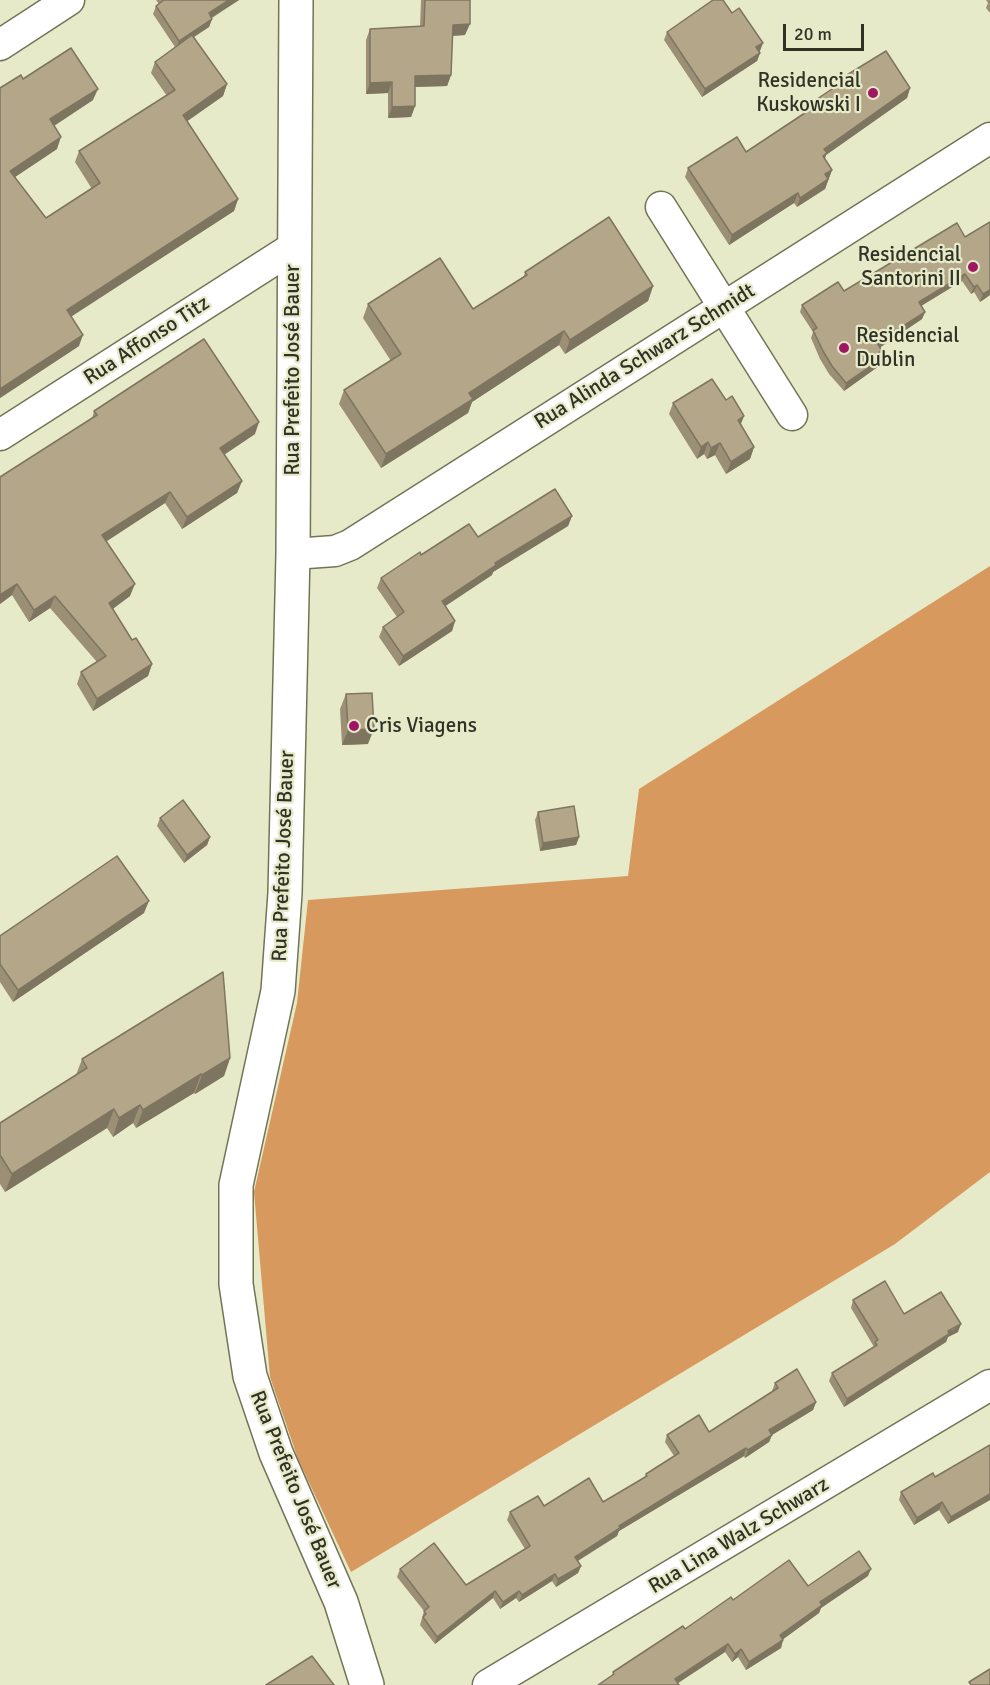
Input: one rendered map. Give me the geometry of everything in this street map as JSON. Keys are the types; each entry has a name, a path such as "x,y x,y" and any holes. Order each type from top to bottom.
{"street":[{"path":"0,45 69,0"},
{"name":"Rua Prefeito José Bauer","path":"296,0 292,554 285,893 278,991 236,1185 236,1284 250,1376 276,1454 341,1602 367,1685"},
{"name":"Rua Alinda Schwarz Schmidt","path":"292,554 335,551 350,545 990,138"},
{"path":"661,207 792,416"},
{"name":"Rua Affonso Titz","path":"0,435 294,247"},
{"name":"Rua Lina Walz Schwarz","path":"488,1685 990,1385"}],"shaded area":[{"path":"990,566 990,1172 895,1244 351,1572 298,1459 270,1377 254,1192 297,1003 308,900 628,876 639,789"}],"building":[{"path":"164,0 229,0 209,13 212,19 179,41 156,6"},
{"path":"425,0 470,0 470,24 453,25 451,75 415,76 415,106 392,107 392,82 370,83 370,29 424,26"},
{"path":"713,0 723,0 732,13 739,8 763,43 756,47 760,53 705,89 667,32"},
{"path":"192,35 227,84 183,115 238,199 67,310 83,335 0,389 0,88 21,75 23,79 71,48 98,89 50,119 61,137 10,171 46,218 100,183 79,151 175,90 155,62"},
{"path":"886,51 910,88 824,149 827,153 823,156 832,170 825,174 828,179 800,198 798,193 732,235 688,168 737,137 746,152 814,107 811,103 844,81 842,78"},
{"path":"609,217 653,286 570,340 564,331 469,393 473,399 386,454 344,390 401,354 368,304 440,258 473,309 527,275 525,272"},
{"path":"990,222 990,290 983,294 977,285 974,287 965,274 919,302 925,312 877,343 882,351 878,353 881,359 846,383 823,351 813,330 817,328 802,305 838,282 844,291 957,223 965,237"},
{"path":"204,339 259,422 220,448 242,481 187,517 170,492 102,535 135,584 109,603 132,640 136,638 152,664 97,699 81,672 106,656 55,596 34,610 17,584 0,595 0,477 97,415 94,411"},
{"path":"712,379 726,400 732,396 744,416 738,420 754,447 731,462 720,443 711,448 708,442 701,447 673,403"},
{"path":"555,489 572,516 495,563 496,565 442,601 455,621 403,656 383,627 404,612 381,578 469,524 478,537"},
{"path":"372,693 374,729 348,730 346,694"},
{"path":"183,800 210,837 187,855 160,818"},
{"path":"574,806 579,837 543,843 538,812"},
{"path":"117,856 149,901 18,990 0,964 0,936"},
{"path":"223,972 230,1058 143,1110 140,1105 119,1118 114,1109 12,1174 0,1155 0,1123 87,1068 82,1059"},
{"path":"885,1281 904,1314 941,1292 961,1324 847,1399 832,1373 877,1345 875,1342 878,1340 853,1300"},
{"path":"797,1369 816,1402 769,1430 772,1435 748,1450 746,1448 619,1526 620,1528 575,1557 581,1566 558,1579 555,1574 522,1595 519,1591 503,1602 495,1591 437,1637 423,1617 426,1614 424,1611 429,1607 400,1569 434,1543 466,1585 530,1546 510,1512 538,1496 544,1506 589,1478 603,1502 647,1476 646,1474 679,1453 667,1435 699,1415 709,1432 778,1388 775,1383"},
{"path":"990,1445 990,1494 951,1517 942,1502 917,1518 901,1492 933,1473 935,1477"},
{"path":"859,1551 871,1569 820,1602 822,1605 780,1635 783,1640 749,1662 741,1649 735,1654 728,1644 675,1679 679,1685 598,1685 614,1674 613,1672 683,1626 685,1629 731,1597 733,1600 789,1560 808,1586"},
{"path":"312,1656 334,1685 266,1685"},
{"path":"990,1669 990,1685 971,1685 969,1682"}],"place":[{"name":"Residencial Kuskowski I","path":"873,93"},
{"name":"Residencial Santorini II","path":"973,267"},
{"name":"Residencial Dublin","path":"844,348"},
{"name":"Cris Viagens","path":"354,726"}]}
